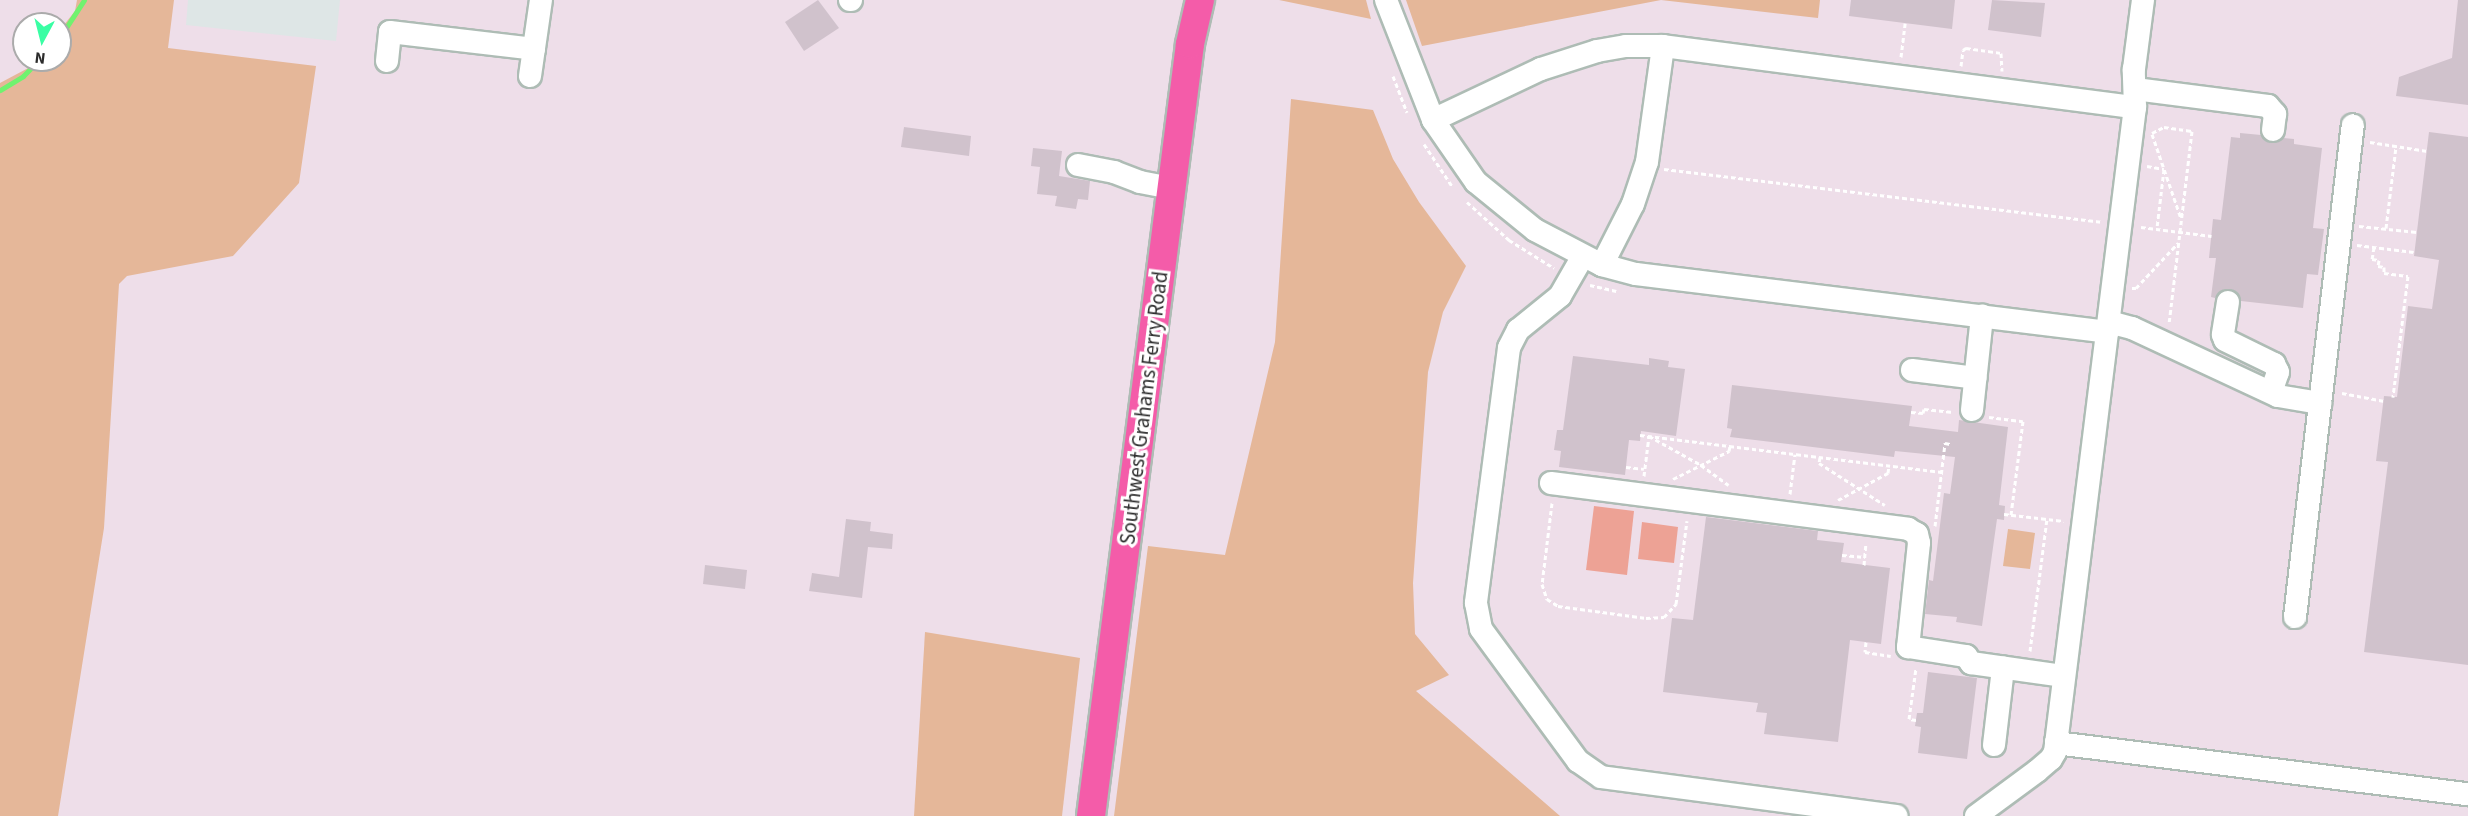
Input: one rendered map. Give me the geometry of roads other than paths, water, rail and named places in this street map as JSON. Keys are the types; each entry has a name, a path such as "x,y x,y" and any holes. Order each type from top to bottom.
{"main road":[{"name":"Southwest Grahams Ferry Road","path":"1091,816 1190,44 1200,0"}],"lane":[{"path":"530,75 541,0"},
{"path":"1386,0 1426,128 1452,152 1483,188 1535,230 1593,261 1634,274 1982,316 2132,328 2284,398 2329,397"},
{"path":"1976,816 2051,759 2056,743 2121,225 2135,98 2134,69 2143,0"},
{"path":"387,62 390,32 534,49"},
{"path":"1426,128 1541,69 1569,59 1626,46 1663,46 2135,98 2227,92 2271,108 2275,114 2273,130"},
{"path":"1663,46 1647,162 1633,204 1593,261 1572,278 1555,301 1518,330 1509,348 1476,603 1477,617 1488,640 1578,761 1601,777 1896,816"},
{"path":"2295,617 2329,397 2345,243 2360,132"},
{"path":"1078,165 1172,188"},
{"path":"2228,302 2223,335 2229,344 2274,364 2278,372 2271,392"},
{"path":"1969,413 1976,378 1982,316"},
{"path":"1912,370 1976,378"},
{"path":"1553,484 1908,529 1917,534 1919,543 1906,644 1917,654 1966,656 1971,663 2064,676"},
{"path":"1995,745 2003,668"},
{"path":"2056,743 2468,794"}],"waterway":[{"path":"72,18 84,0"},
{"path":"0,90 27,72"}]}
